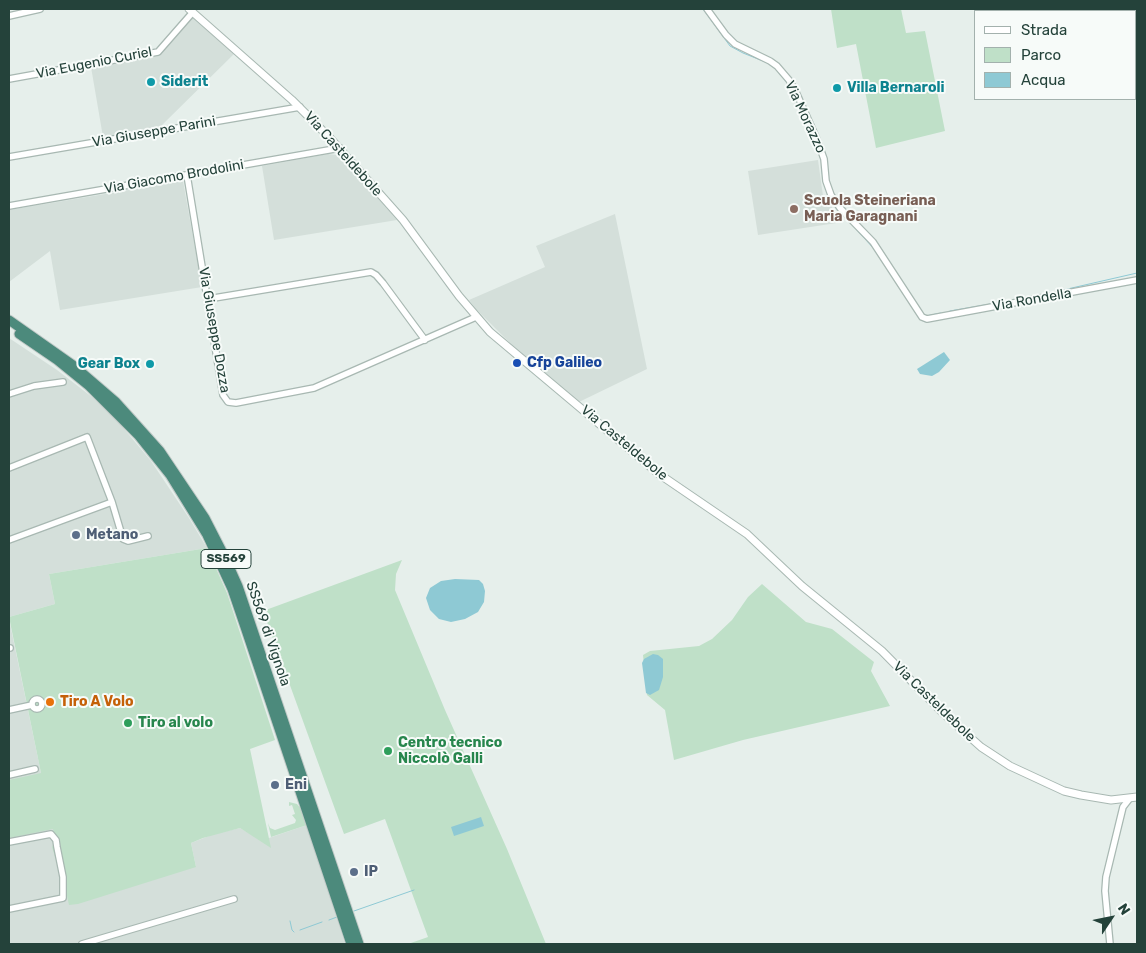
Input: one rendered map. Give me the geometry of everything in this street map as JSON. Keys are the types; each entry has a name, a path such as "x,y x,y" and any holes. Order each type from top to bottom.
{"highway":[{"name":"SS569 di Vignola","path":"9,320 116,402 160,451 196,503 225,556 238,586 359,944"},
{"name":"SS569 di Vignola","path":"9,327 74,369 154,455 191,507 232,588 351,944"}],"street":[{"name":"Via Morazzo","path":"707,9 735,44 770,61 789,80 816,137 824,159 826,181 831,195 840,208 873,242 911,302 922,317 927,319"},
{"path":"9,16 38,10"},
{"name":"Via Eugenio Curiel","path":"9,79 158,52 191,10"},
{"name":"Via Casteldebole","path":"191,10 300,107 340,148 403,220 476,317 511,350 650,467 747,534 802,586 882,651 944,714 986,751 1010,766 1082,796 1116,800 1134,797"},
{"name":"Via Giuseppe Parini","path":"9,157 300,107"},
{"name":"Via Giacomo Brodolini","path":"9,206 340,148"},
{"name":"Via Giuseppe Dozza","path":"188,175 223,395 228,402 236,403 314,388 476,317"},
{"path":"208,299 371,272 383,283 425,340"},
{"name":"Via Rondella","path":"927,319 1137,280"},
{"path":"9,394 34,386 63,382"},
{"path":"9,468 87,437 112,502 123,539 128,541 148,536"},
{"path":"9,540 112,502"},
{"path":"9,710 32,705"},
{"path":"9,774 35,769"},
{"name":"Via Casteldebole","path":"1110,944 1105,891 1106,877 1122,807 1134,797"},
{"path":"1116,800 1122,807"},
{"path":"9,842 51,834 56,840 63,877 64,898 9,910"},
{"path":"82,944 234,899"}],"shaded area":[{"path":"192,17 234,54 161,126 103,137 91,67 158,56"},
{"path":"328,154 337,155 344,160 397,220 274,240 262,166"},
{"name":"Scuola Steineriana Maria Garagnani","path":"818,160 823,196 843,222 758,235 748,171"},
{"path":"183,181 202,287 60,310 50,251 9,282 9,210"},
{"path":"615,214 647,369 579,402 517,350 469,300 545,267 536,246"},
{"path":"9,338 57,370 92,397 120,424 151,461 207,548 49,574 55,604 9,617"},
{"path":"9,619 41,773 196,867 191,843 214,834 240,828 254,836 266,839 307,825 345,944 9,944"}],"green space":[{"path":"831,9 901,9 906,33 925,31 945,131 876,148 856,44 837,48"},
{"path":"207,548 227,593 275,740 250,749 271,848 240,828 203,838 191,843 196,867 78,904 69,905 64,882 59,876 62,872 60,865 56,860 52,847 55,842 53,829 9,838 9,780 41,773 9,617 55,604 49,574"},
{"name":"Centro tecnico Niccolò Galli","path":"402,560 396,574 395,590 546,944 408,944 428,937 385,819 344,834 263,611"},
{"path":"762,584 806,622 832,629 874,662 871,671 890,706 743,740 674,760 665,710 647,695 643,655 650,651 699,646 712,639 732,620 748,597"},
{"path":"289,802 297,804 302,810 307,825 271,837 268,823 270,828 275,830 295,823 296,820 292,815 295,814 292,805 289,806"}],"water":[{"path":"944,352 950,360 939,372 932,376 920,374 917,369"},
{"path":"455,579 479,580 483,584 485,591 484,602 478,612 465,619 451,622 439,619 430,610 426,598 430,588 441,581"},
{"path":"653,654 663,659 663,677 659,690 650,695 646,693 642,663 644,659"},
{"path":"481,817 484,826 454,836 451,827"}],"waterway":[{"path":"703,9 730,46 768,63 777,70"},
{"path":"779,73 789,85 821,159"},
{"path":"822,170 823,180 829,196"},
{"path":"831,199 835,206"},
{"path":"845,217 876,251"},
{"path":"950,311 1037,296 1137,273"},
{"path":"922,312 926,316 941,313"},
{"path":"354,911 414,890"},
{"path":"329,920 337,917"},
{"path":"290,921 294,932"},
{"path":"300,930 322,922"}],"place":[{"name":"Siderit","path":"151,82"},
{"name":"Villa Bernaroli","path":"837,88"},
{"name":"Scuola Steineriana Maria Garagnani","path":"794,209"},
{"name":"Cfp Galileo","path":"517,363"},
{"name":"Gear Box","path":"150,364"},
{"name":"Metano","path":"76,535"},
{"name":"Tiro A Volo","path":"50,702"},
{"name":"Tiro al volo","path":"128,723"},
{"name":"Centro tecnico Niccolò Galli","path":"388,751"},
{"name":"Eni","path":"275,785"},
{"name":"IP","path":"354,872"}]}
